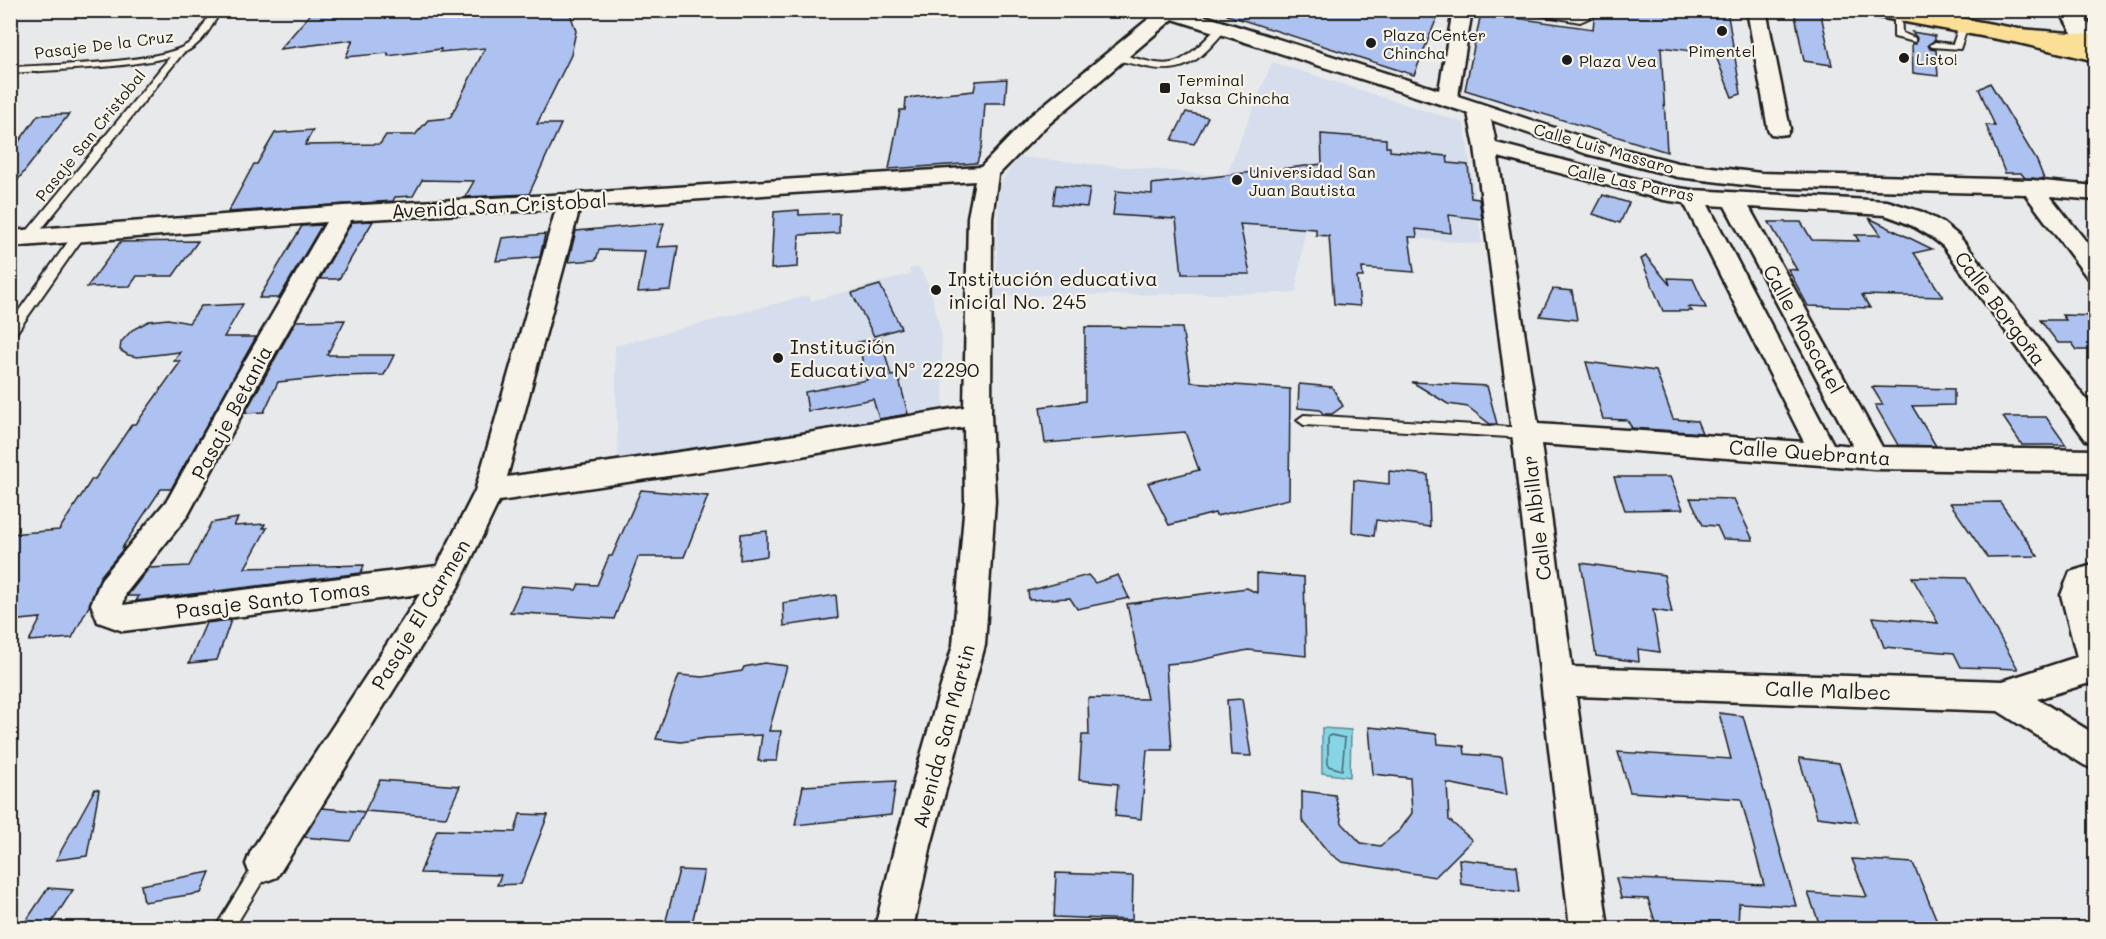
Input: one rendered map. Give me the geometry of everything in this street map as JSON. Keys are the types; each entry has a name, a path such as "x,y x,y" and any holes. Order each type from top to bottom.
{"main road":[{"path":"1888,12 2094,49"}],"street":[{"path":"1446,101 1463,10"},
{"path":"1756,10 1779,129"},
{"path":"2070,10 2094,49"},
{"path":"987,173 1037,122 1167,11"},
{"name":"Calle Luis Massaro","path":"1167,11 1446,101 1478,109 1595,149 1678,170 1761,180 2032,187 2096,192"},
{"name":"Calle Albillar","path":"1478,109 1486,147 1526,433 1588,928"},
{"name":"Calle Las Parras","path":"1486,147 1664,193 1734,201 1887,208"},
{"name":"Avenida San Cristobal","path":"20,239 343,213 570,201 987,173"},
{"name":"Avenida San Martin","path":"894,928 913,845 969,645 980,501 977,415 980,217 987,173"},
{"path":"2032,187 2096,272"},
{"name":"Calle Moscatel","path":"1693,197 1822,453"},
{"name":"Pasaje El Carmen","path":"264,864 447,578 489,491 570,201"},
{"name":"Calle Moscatel","path":"1734,201 1874,458"},
{"name":"Calle Borgoña","path":"1887,208 1914,217 1935,228 1951,241 2096,433"},
{"name":"Pasaje Betania","path":"107,604 120,578 178,507 248,378 343,213"},
{"path":"489,491 796,446 977,415"},
{"name":"Calle Quebranta","path":"1526,433 1874,458 2096,461"},
{"name":"Pasaje Santo Tomas","path":"107,604 109,613 123,618 447,578"},
{"path":"2088,579 2078,595 2095,666"},
{"name":"Calle Malbec","path":"1556,681 2003,696 2095,666"},
{"path":"2003,696 2096,754"}],"lane":[{"name":"Pasaje De la Cruz","path":"10,70 129,60 177,53 199,40 217,10"},
{"path":"1517,10 1580,19 1586,16 1589,10"},
{"path":"1888,12 1897,35 1912,40"},
{"path":"1935,45 1957,47 1963,25"},
{"path":"1116,56 1156,68 1179,67 1188,63 1221,29"},
{"name":"Pasaje San Cristobal","path":"20,239 177,53"},
{"path":"10,333 79,235"},
{"path":"1304,420 1526,433"},
{"name":"Pasaje El Carmen","path":"224,928 264,864"}],"shaded area":[{"name":"Universidad San Juan Bautista","path":"1272,62 1464,123 1482,244 1305,229 1296,293 995,296 999,185 1018,157 1226,176"},
{"name":"Institución Educativa Nº 22290","path":"919,267 930,288 941,333 944,414 618,468 615,346 809,295 811,301 911,274 909,269"}],"water":[{"path":"1322,728 1351,730 1350,777 1322,773"}],"building":[{"path":"314,10 569,10 576,31 571,55 537,124 561,124 529,194 465,197 474,181 422,180 413,196 395,197 393,201 228,212 254,164 257,164 275,133 313,130 305,145 380,144 386,135 415,135 428,120 450,118 485,48 440,52 441,49 388,56 388,53 346,57 353,40 280,49"},
{"name":"Plaza Center Chincha","path":"1228,10 1440,10 1414,75 1227,15"},
{"name":"Plaza Vea","path":"1595,10 1727,10 1741,94 1732,97 1715,54 1661,47 1667,152 1465,90 1481,13 1593,29"},
{"path":"1794,10 1820,10 1832,65 1804,61"},
{"path":"1912,32 1935,36 1935,40 1928,45 1930,49 1936,50 1938,76 1913,73 1912,44 1916,44 1917,38"},
{"path":"1007,79 1005,103 985,103 982,146 977,163 889,169 900,110 905,110 906,98 974,91 976,81"},
{"path":"1990,83 2037,161 2044,179 2025,178 2021,173 2005,173 1986,125 1995,126 1979,89"},
{"path":"1186,112 1208,117 1194,144 1172,140"},
{"path":"69,114 10,190 10,154 38,115"},
{"path":"1321,134 1386,139 1386,147 1390,147 1390,151 1447,156 1448,163 1468,165 1471,198 1479,199 1482,219 1449,215 1451,233 1416,229 1417,237 1409,237 1414,272 1362,268 1363,277 1357,277 1360,306 1334,304 1329,236 1316,235 1316,229 1240,224 1250,274 1182,274 1176,219 1113,215 1116,191 1152,194 1152,184 1322,164"},
{"path":"1056,185 1090,188 1087,207 1053,204"},
{"path":"1603,195 1629,203 1620,223 1593,214"},
{"path":"799,210 799,215 839,213 839,233 799,235 798,267 771,269 774,212"},
{"path":"1869,218 1932,249 1914,253 1943,297 1862,295 1870,308 1808,306 1788,269 1797,270 1769,222 1801,222 1812,240 1859,241 1855,235 1881,235"},
{"path":"373,221 339,279 320,279 352,222"},
{"path":"664,223 657,247 678,246 671,290 638,292 645,251 599,250 596,260 568,262 576,231"},
{"path":"322,225 279,298 259,298 302,226"},
{"path":"545,234 540,257 496,261 502,238"},
{"path":"198,241 173,276 137,276 130,286 87,287 120,242"},
{"path":"1646,256 1670,285 1668,278 1693,279 1706,308 1688,307 1692,311 1663,311 1641,259"},
{"path":"880,285 901,328 874,336 852,293"},
{"path":"1553,289 1572,291 1577,320 1540,316"},
{"path":"243,304 224,337 256,337 171,489 161,489 122,548 124,548 100,577 89,606 72,638 29,641 41,618 10,621 10,534 59,530 92,479 95,479 132,424 136,424 181,361 174,361 180,352 137,357 128,355 120,350 121,342 132,330 149,321 168,319 189,323 201,306"},
{"path":"2062,315 2096,316 2096,350 2077,350 2072,343 2058,343 2040,320 2066,320"},
{"path":"345,320 327,355 394,355 384,375 337,376 278,382 264,412 245,413 296,321"},
{"path":"1085,327 1182,328 1191,382 1290,389 1289,499 1216,516 1215,513 1169,525 1148,483 1199,470 1185,432 1045,443 1040,407 1085,401"},
{"path":"881,338 891,376 898,375 908,414 879,419 873,399 808,411 805,392 867,380 858,342"},
{"path":"1586,362 1656,371 1673,419 1697,421 1702,433 1632,428 1627,420 1603,419"},
{"path":"1412,382 1487,386 1497,424 1490,424 1468,407 1448,404"},
{"path":"1299,384 1332,387 1343,406 1332,414 1323,414 1320,410 1298,408"},
{"path":"1872,387 1954,389 1954,405 1912,406 1936,446 1898,445 1875,405 1883,405"},
{"path":"2003,417 2046,417 2066,445 2022,445"},
{"path":"1389,471 1428,475 1430,527 1376,520 1374,536 1352,532 1354,480 1389,484"},
{"path":"1614,477 1670,477 1683,509 1625,510"},
{"path":"641,490 708,496 684,557 638,557 614,619 510,612 522,586 576,590 579,584 597,585"},
{"path":"1690,498 1734,499 1753,540 1723,539 1717,526 1703,525"},
{"path":"2000,502 2038,556 1987,557 1950,503"},
{"path":"238,518 234,526 265,524 263,528 267,528 245,568 364,565 361,573 136,601 139,596 127,596 149,568 189,566 211,523"},
{"path":"767,531 767,556 740,560 741,534"},
{"path":"1581,563 1664,575 1672,613 1653,610 1660,652 1638,649 1639,662 1596,656"},
{"path":"1257,573 1304,577 1306,656 1248,650 1191,662 1166,664 1172,750 1147,750 1141,819 1115,816 1118,784 1079,780 1082,735 1089,735 1088,698 1147,699 1127,604 1247,588 1257,593"},
{"path":"1088,575 1095,583 1118,575 1129,598 1077,609 1070,598 1029,600 1028,591"},
{"path":"1912,577 1966,578 2018,669 1961,667 1954,653 1884,647 1873,617 1938,623"},
{"path":"836,595 838,618 784,626 783,603"},
{"path":"231,620 217,660 189,663 206,623"},
{"path":"764,663 787,666 769,731 781,731 777,761 758,761 762,735 706,738 681,742 656,739 679,675 703,677 742,671 744,667"},
{"path":"1242,699 1251,756 1231,755 1227,700"},
{"path":"1719,713 1743,716 1796,906 1739,903 1738,928 1657,928 1648,899 1621,898 1616,878 1764,885 1741,799 1630,792 1618,752 1731,759"},
{"path":"1369,727 1437,734 1438,744 1464,746 1465,754 1502,757 1507,795 1447,783 1449,820 1472,840 1435,877 1342,862 1329,853 1302,820 1302,791 1335,795 1342,823 1361,843 1380,846 1400,830 1412,813 1410,778 1373,774"},
{"path":"1799,758 1839,763 1858,822 1817,817"},
{"path":"380,780 460,786 446,817 365,811"},
{"path":"896,781 891,815 795,825 803,786"},
{"path":"95,789 99,790 87,856 56,860"},
{"path":"322,808 365,812 350,841 304,837"},
{"path":"520,814 548,815 521,884 497,885 501,875 420,873 437,830 515,832"},
{"path":"1459,859 1517,866 1520,892 1461,884"},
{"path":"1852,859 1913,863 1940,928 1821,928 1808,893 1867,897"},
{"path":"679,870 704,871 691,928 664,928"},
{"path":"210,872 201,893 144,902 141,885"},
{"path":"1056,873 1133,876 1132,920 1054,917"},
{"path":"48,888 73,890 48,928 22,927"}],"place":[{"name":"Pimentel","path":"1722,31"},
{"name":"Plaza Center Chincha","path":"1371,43"},
{"name":"Listo!","path":"1904,58"},
{"name":"Plaza Vea","path":"1567,60"},
{"name":"Terminal Jaksa Chincha","path":"1165,88"},
{"name":"Universidad San Juan Bautista","path":"1237,180"},
{"name":"Institución educativa inicial No. 245","path":"936,290"},
{"name":"Institución Educativa Nº 22290","path":"778,358"}]}
